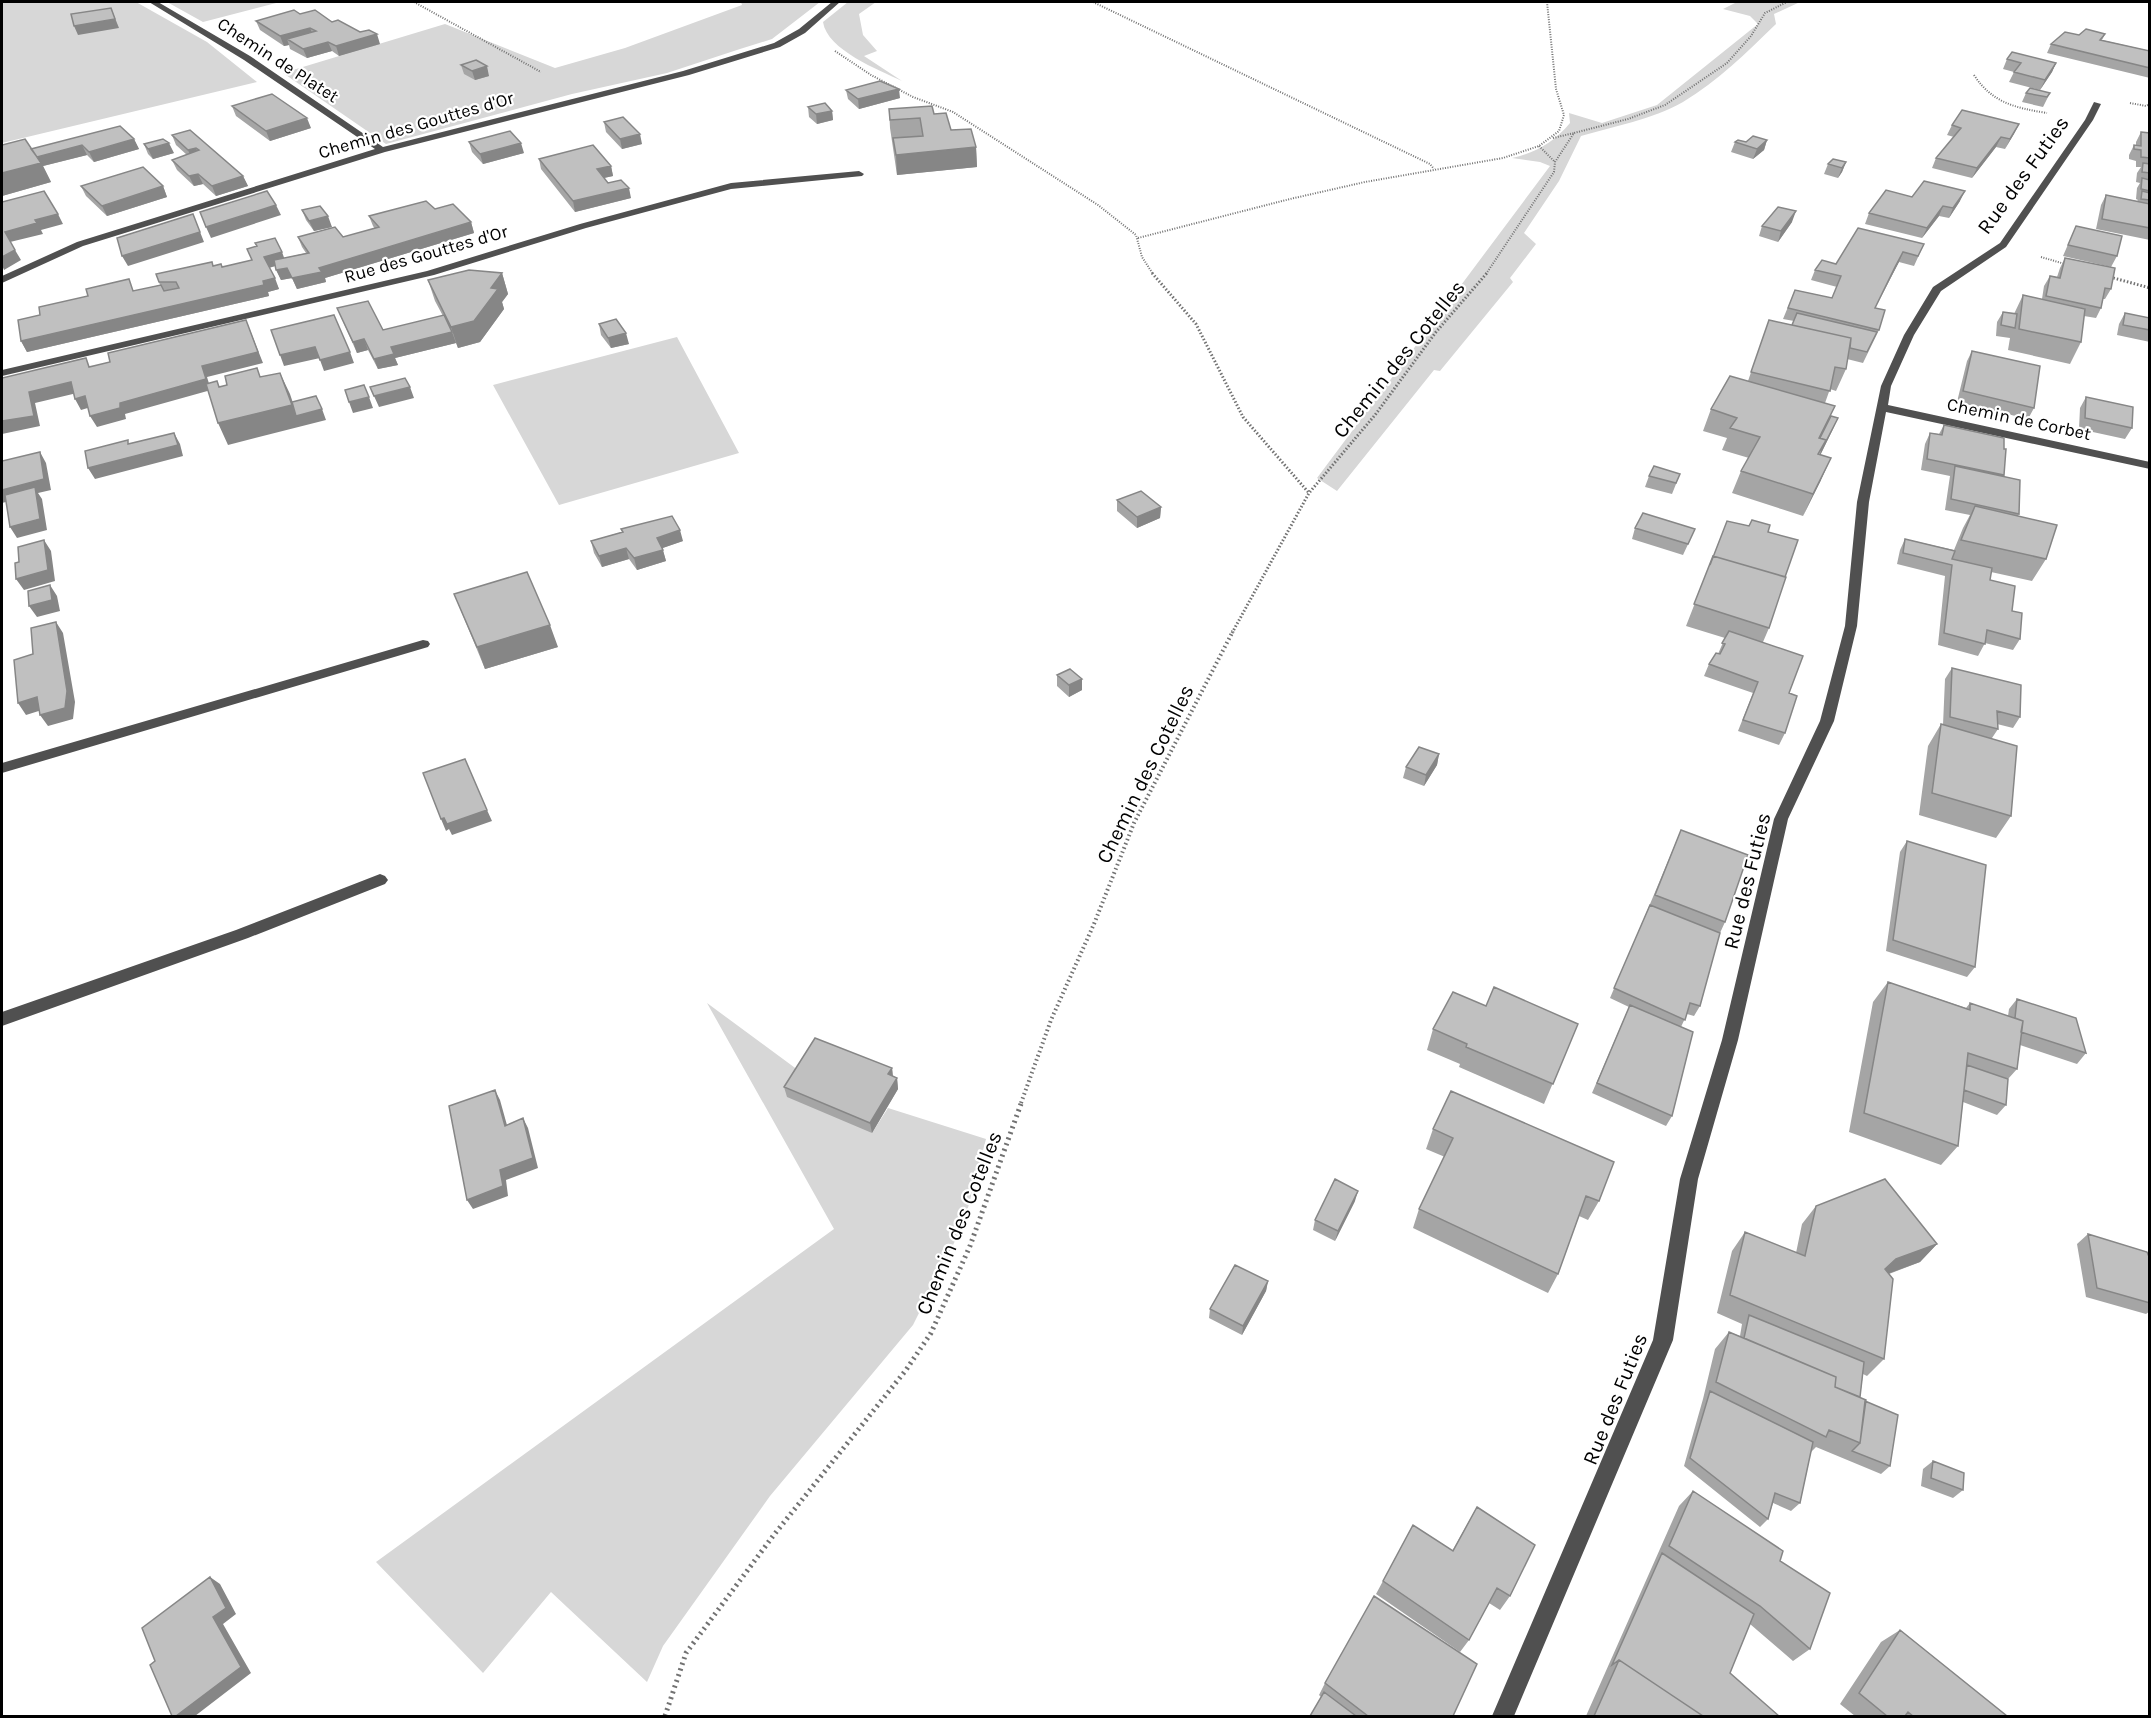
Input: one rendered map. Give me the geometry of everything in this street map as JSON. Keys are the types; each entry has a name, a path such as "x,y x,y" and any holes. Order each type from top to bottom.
{"street":[{"name":"Chemin de Platet","path":"153,2 240,53 382,150"},
{"name":"Chemin des Gouttes d'Or","path":"2,280 80,244 382,150 720,63 777,45 802,31 836,2"},
{"name":"Rue des Futies","path":"1503,1716 1663,1340 1689,1179 1730,1040 1781,819 1827,721 1851,626 1863,502 1880,407 1886,386 1909,335 1937,289 2002,246 2089,120 2097,104"},
{"name":"Rue des Gouttes d'Or","path":"2,373 430,273 583,226 731,186 859,174"},
{"name":"Chemin de Corbet","path":"1880,407 2150,466"},
{"path":"2,768 423,644"},
{"path":"2,1019 242,934 380,880"}],"path":[{"path":"414,2 587,96"},
{"path":"1093,2 1379,137 1430,164 1435,170"},
{"path":"1547,2 1556,89 1564,115 1563,123 1552,138"},
{"path":"1138,238 1290,199 1503,158 1539,146 1552,138 1628,119 1665,105 1727,63 1751,36 1765,13 1787,2"},
{"path":"802,31 818,36 852,64 871,75 913,96 953,112 975,125 1098,205 1138,238 1142,257 1157,280 1184,307 1196,324 1243,417 1263,443 1309,492"},
{"path":"1974,75 1983,91 1993,100 2089,120"},
{"path":"2125,102 2146,106 2150,104"},
{"name":"Chemin des Cotelles","path":"665,1716 686,1653 773,1536 906,1370 931,1333 970,1246 1051,1020 1134,823 1228,638 1309,492 1375,415 1436,332 1495,264 1554,172 1555,162 1574,133"},
{"path":"1539,146 1555,162"},
{"path":"2002,246 2075,267"},
{"path":"2104,275 2150,288"}],"shaded area":[{"path":"2,2 136,2 207,42 257,82 2,143"},
{"path":"167,2 280,2 203,22"},
{"path":"741,2 820,2 772,39 667,73 572,94 386,144 283,73 445,24 555,68 625,48 742,5"},
{"path":"848,2 876,2 859,14 863,35 877,51 864,56 902,81 855,58 834,41 827,32 823,22"},
{"path":"1737,2 1800,2 1774,14 1776,24 1765,35 1720,76 1683,102 1646,118 1581,136 1559,181 1524,233 1536,244 1510,278 1513,282 1440,371 1434,370 1337,491 1317,478 1550,166 1540,162 1512,158 1537,150 1551,141 1570,123 1569,113 1602,123 1657,105 1758,24 1750,16 1723,9"},
{"path":"677,337 739,453 559,505 493,385"},
{"path":"707,1003 802,1073 872,1133 888,1108 986,1139 964,1223 913,1325 770,1496 663,1646 647,1682 551,1592 483,1673 376,1562 834,1229"}],"building":[{"path":"111,8 115,19 74,26 71,14"},
{"path":"294,10 300,14 315,10 332,22 338,20 360,32 369,30 377,34 336,46 328,42 303,49 287,39 316,31 310,28 280,36 256,21"},
{"path":"2086,29 2105,34 2100,40 2150,51 2150,68 2051,44 2065,32 2079,35"},
{"path":"2012,52 2056,63 2045,80 2014,72 2021,63 2007,59"},
{"path":"476,60 487,66 472,71 461,65"},
{"path":"880,81 899,89 858,99 846,90"},
{"path":"2030,88 2050,93 2047,97 2026,93"},
{"path":"272,94 307,118 266,131 232,106"},
{"path":"825,103 832,111 816,114 808,107"},
{"path":"932,106 934,114 946,113 951,130 971,129 976,147 896,155 893,138 923,136 920,118 890,120 889,109"},
{"path":"1962,110 2019,124 2010,139 2001,137 1977,168 1936,158 1961,128 1952,125"},
{"path":"623,117 640,134 620,139 604,122"},
{"path":"120,126 134,139 89,152 82,145 37,157 31,149"},
{"path":"190,130 243,176 212,186 198,174 189,176 172,160 199,150 196,148 188,150 172,135"},
{"path":"510,131 521,143 480,154 469,142"},
{"path":"2141,132 2150,133 2150,158 2141,157 2141,150 2134,149 2134,145 2141,146"},
{"path":"1753,136 1767,140 1757,149 1735,142 1738,140 1746,142"},
{"path":"25,139 41,163 2,173 2,145"},
{"path":"163,139 169,143 148,149 144,144"},
{"path":"593,145 611,166 597,169 608,183 621,180 629,188 573,201 539,159"},
{"path":"1833,159 1846,162 1842,168 1828,164"},
{"path":"2143,163 2150,164 2150,173 2142,172"},
{"path":"143,167 163,186 102,206 81,186"},
{"path":"2142,178 2150,180 2150,191 2141,189"},
{"path":"1924,181 1965,191 1953,208 1943,206 1927,228 1869,213 1886,190 1912,197"},
{"path":"44,191 58,214 5,232 15,250 2,257 2,202"},
{"path":"267,191 276,205 206,227 200,212"},
{"path":"2142,191 2150,193 2150,200 2141,199"},
{"path":"2106,195 2150,204 2150,228 2102,219"},
{"path":"426,201 435,209 453,204 471,222 319,268 322,272 292,278 287,268 276,270 274,260 309,253 298,237 335,227 343,237 379,227 369,216"},
{"path":"320,206 328,216 309,221 302,210"},
{"path":"1778,207 1796,211 1781,231 1762,226"},
{"path":"193,214 200,232 122,256 117,238"},
{"path":"2076,226 2122,236 2117,256 2068,245"},
{"path":"1858,228 1924,244 1918,256 1903,252 1895,267 1875,308 1885,310 1879,330 1788,308 1795,290 1832,298 1841,276 1815,270 1822,260 1836,264"},
{"path":"275,238 282,252 264,257 275,278 263,281 264,285 21,341 18,320 40,315 39,307 88,296 86,289 129,279 133,291 161,285 164,291 179,288 176,282 159,282 156,274 212,262 213,266 221,264 222,267 252,260 247,249 257,246 255,243"},
{"path":"2065,258 2115,268 2111,289 2105,288 2101,308 2046,296 2050,276 2060,278"},
{"path":"469,270 502,273 491,288 498,289 474,321 451,327 428,280"},
{"path":"2023,295 2085,309 2081,342 2019,329"},
{"path":"368,301 383,330 444,315 452,332 391,347 394,354 374,359 364,339 353,342 337,308"},
{"path":"2003,312 2017,314 2015,328 2001,325"},
{"path":"1797,313 1877,332 1867,352 1850,348 1851,338 1792,325"},
{"path":"2125,313 2150,318 2150,330 2123,325"},
{"path":"334,315 350,352 320,360 315,347 280,355 271,330"},
{"path":"616,319 626,333 608,338 599,324"},
{"path":"246,320 258,352 202,366 206,379 120,403 120,408 90,416 85,396 75,399 71,382 29,392 34,416 2,421 2,378 86,358 89,367 110,362 108,353"},
{"path":"1769,320 1851,338 1846,369 1835,367 1830,391 1751,372"},
{"path":"1972,351 2040,366 2034,408 1963,391"},
{"path":"257,368 260,377 280,373 292,405 218,423 206,384 217,381 219,387 227,385 225,376"},
{"path":"1730,376 1835,406 1819,438 1826,440 1818,454 1831,458 1813,494 1741,471 1760,437 1730,428 1737,418 1711,409"},
{"path":"405,378 410,387 374,396 370,387"},
{"path":"364,385 369,397 349,402 345,390"},
{"path":"316,396 322,409 296,416 292,402"},
{"path":"2086,397 2133,407 2132,428 2085,418"},
{"path":"1831,416 1838,418 1821,451 1826,440 1820,438"},
{"path":"1944,425 2004,438 2004,449 2006,449 2004,475 1927,459 1930,433 1942,435"},
{"path":"174,433 178,445 88,468 85,451 128,440 128,444"},
{"path":"40,452 44,479 2,490 2,461"},
{"path":"1654,466 1680,474 1676,483 1649,476"},
{"path":"1955,466 2020,480 2019,514 1951,499"},
{"path":"35,487 40,519 10,527 5,495"},
{"path":"1141,491 1161,507 1137,517 1117,500"},
{"path":"1975,506 2057,525 2046,559 1961,540"},
{"path":"1643,513 1695,529 1688,544 1635,528"},
{"path":"672,516 680,530 657,538 663,550 634,558 626,548 599,556 591,541 623,532 621,529"},
{"path":"1752,520 1770,525 1768,532 1798,540 1785,577 1713,556 1727,521 1749,526"},
{"path":"1905,539 1955,551 1952,559 1992,568 1990,580 2015,586 2012,611 2022,613 2020,639 1987,630 1985,644 1944,633 1952,565 1903,553"},
{"path":"44,540 48,570 16,579 15,563 19,562 18,547"},
{"path":"1713,556 1786,577 1769,628 1694,604"},
{"path":"527,572 550,625 477,647 454,594"},
{"path":"50,585 52,600 29,606 28,591"},
{"path":"56,622 67,691 65,708 40,715 37,697 18,703 14,660 33,654 31,628"},
{"path":"1729,631 1803,656 1789,693 1797,696 1785,733 1743,720 1758,682 1709,664 1716,653 1720,654 1725,644 1722,643"},
{"path":"1952,668 2021,685 2020,717 1997,711 1998,729 1950,717"},
{"path":"1070,669 1082,679 1069,685 1057,675"},
{"path":"1941,724 2017,746 2011,816 1932,793"},
{"path":"1419,747 1439,754 1426,775 1406,767"},
{"path":"465,759 487,810 447,824 444,818 441,819 423,773"},
{"path":"1681,830 1748,855 1725,922 1655,895"},
{"path":"1907,841 1986,865 1975,967 1893,940"},
{"path":"1650,905 1720,933 1700,1006 1690,1003 1685,1020 1614,988"},
{"path":"1888,982 1970,1010 1970,1003 2023,1021 2017,1069 1968,1053 1958,1146 1864,1113"},
{"path":"1494,987 1578,1024 1553,1084 1466,1047 1467,1044 1433,1029 1453,992 1486,1006"},
{"path":"2017,999 2076,1018 2086,1053 2021,1032 2023,1021 2015,1018"},
{"path":"1630,1005 1693,1032 1672,1116 1597,1083"},
{"path":"815,1038 892,1068 888,1074 897,1078 870,1123 784,1087"},
{"path":"1967,1065 2008,1079 2006,1105 1964,1090"},
{"path":"495,1090 505,1126 523,1118 533,1158 500,1170 503,1186 467,1200 449,1106"},
{"path":"1451,1091 1614,1162 1599,1201 1586,1196 1558,1274 1419,1209 1453,1138 1433,1129"},
{"path":"1335,1179 1358,1191 1338,1231 1315,1220"},
{"path":"1885,1179 1937,1244 1896,1259 1885,1269 1893,1279 1884,1359 1730,1295 1745,1232 1805,1256 1816,1206"},
{"path":"2088,1234 2147,1252 2150,1259 2150,1303 2097,1288"},
{"path":"1235,1265 1268,1281 1243,1326 1210,1309"},
{"path":"1749,1315 1864,1362 1860,1397 1835,1387 1836,1377 1744,1338"},
{"path":"1729,1332 1836,1377 1835,1387 1866,1400 1860,1443 1829,1430 1826,1437 1716,1382"},
{"path":"1710,1391 1813,1442 1800,1503 1775,1493 1768,1519 1690,1458"},
{"path":"1865,1401 1898,1415 1890,1466 1852,1451 1860,1443"},
{"path":"1933,1461 1964,1473 1963,1490 1931,1478"},
{"path":"1693,1491 1783,1551 1780,1561 1830,1593 1810,1649 1760,1606 1669,1546"},
{"path":"1477,1507 1535,1545 1510,1596 1497,1588 1469,1640 1383,1581 1413,1525 1453,1551"},
{"path":"1662,1553 1754,1614 1730,1673 1779,1716 1703,1716 1619,1660 1612,1665"},
{"path":"210,1577 226,1608 213,1617 241,1667 176,1716 172,1716 150,1665 155,1661 142,1628"},
{"path":"1374,1596 1477,1664 1453,1716 1368,1716 1325,1683"},
{"path":"1900,1630 2007,1716 1913,1716 1908,1712 1905,1716 1887,1716 1859,1693"},
{"path":"1619,1660 1703,1716 1594,1716"},
{"path":"1324,1692 1356,1716 1310,1716"}]}
